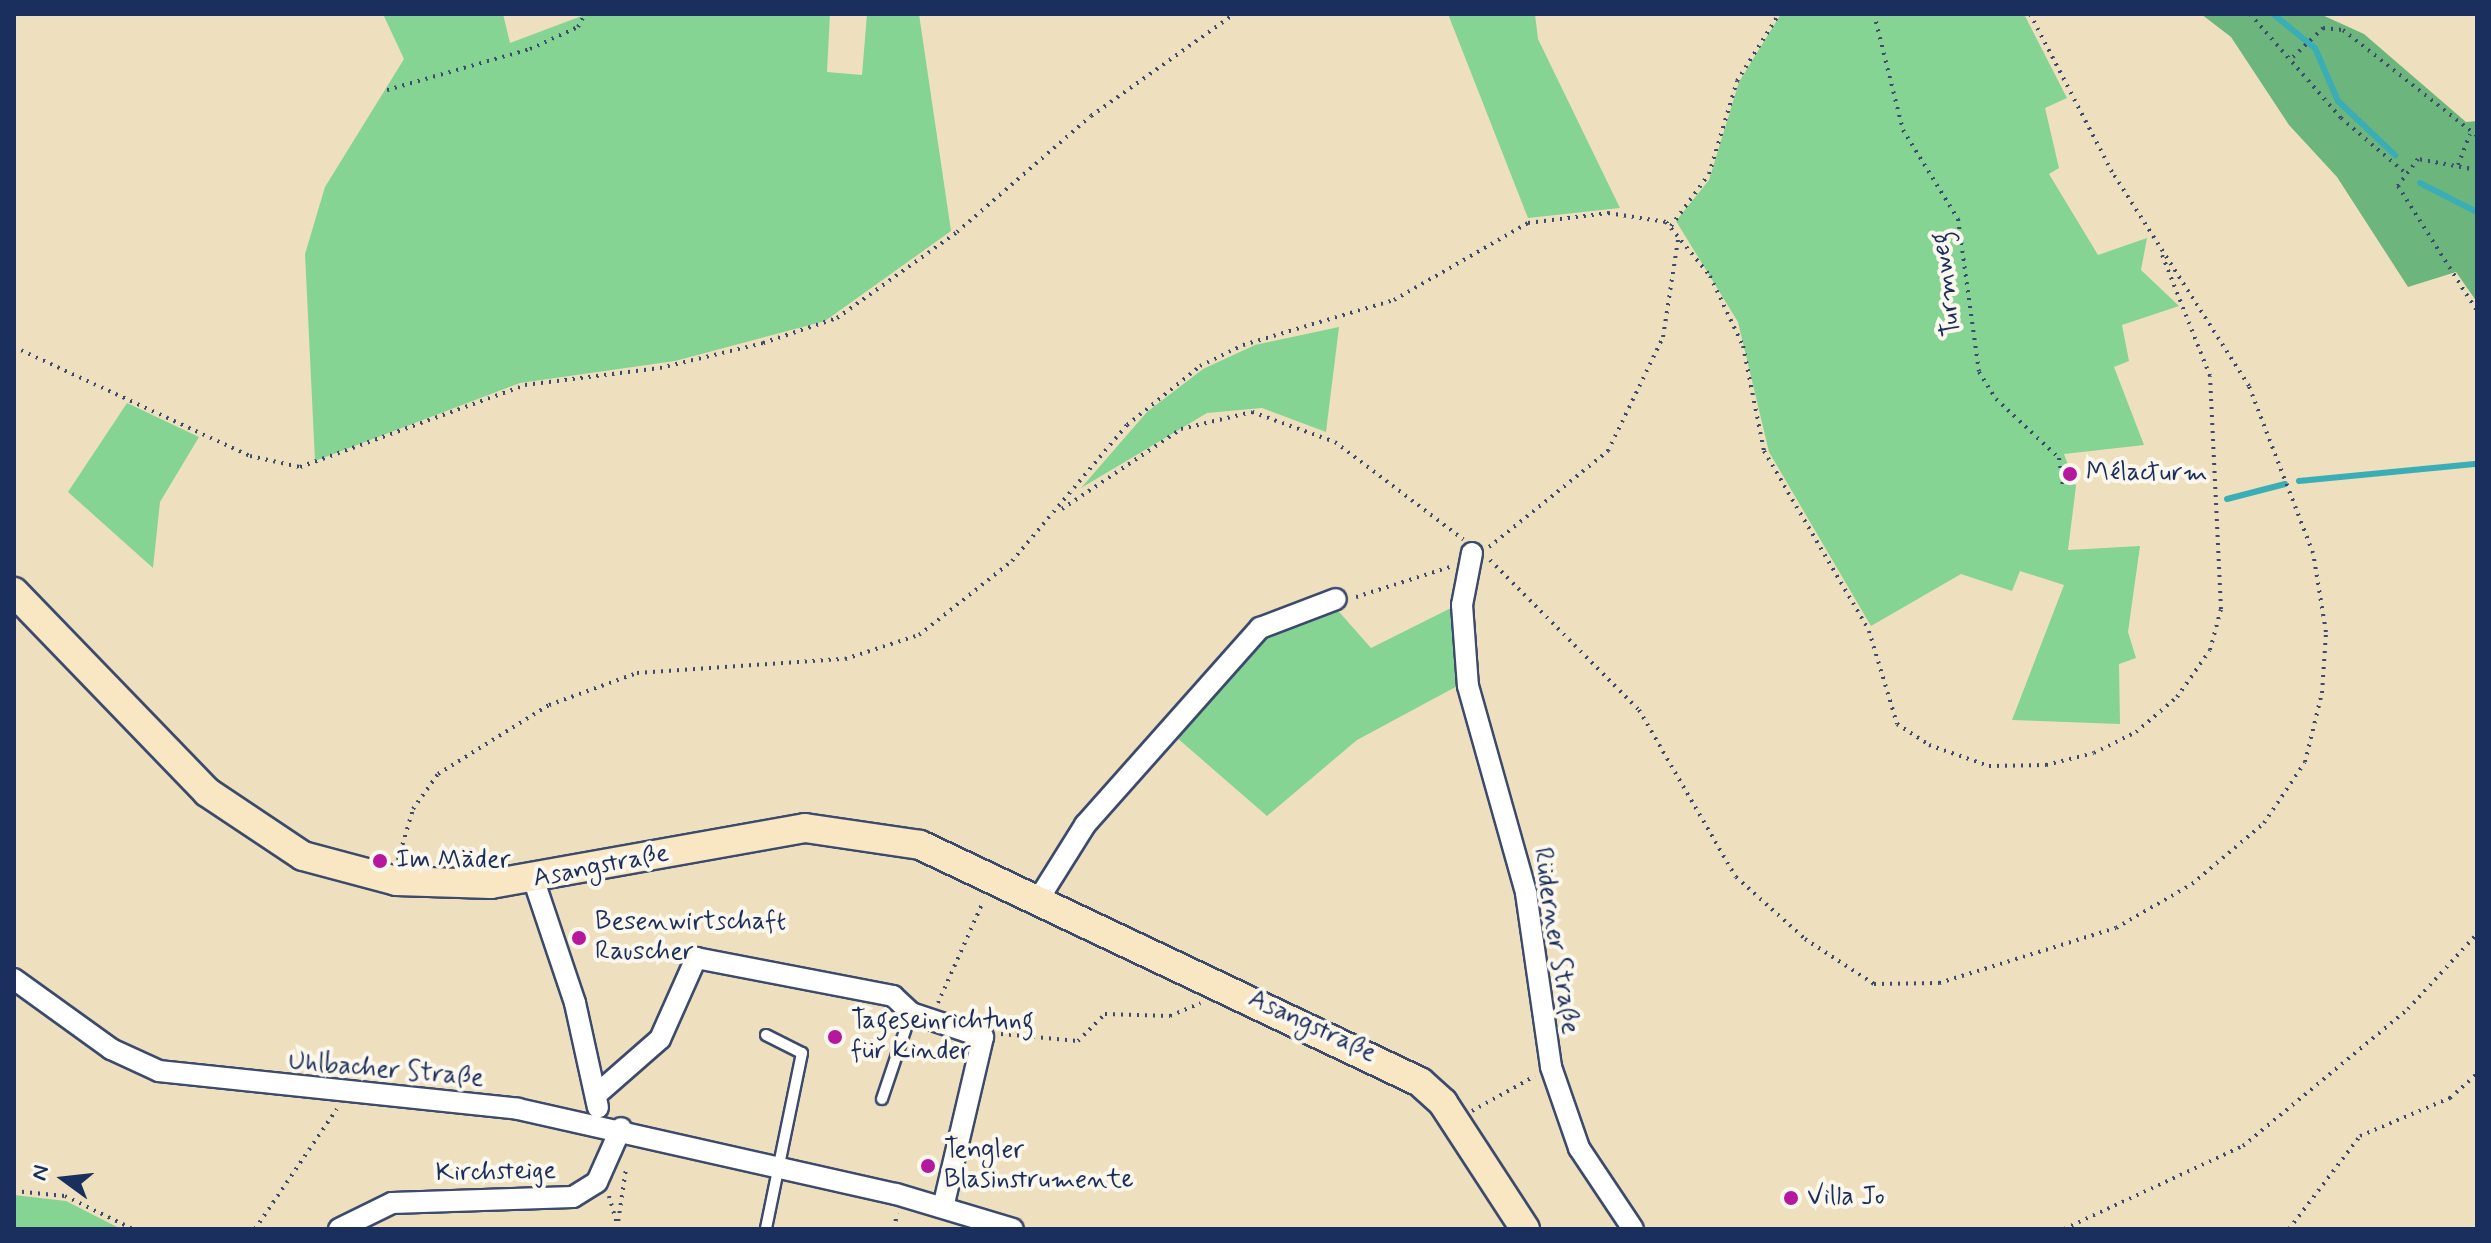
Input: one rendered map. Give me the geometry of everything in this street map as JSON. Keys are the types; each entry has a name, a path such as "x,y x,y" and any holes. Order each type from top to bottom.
{"street":[{"name":"Rüderner Straße","path":"1474,557 1461,613 1468,686 1526,893 1551,1067 1579,1148 1633,1229"},
{"name":"Asangstraße","path":"14,593 242,820 303,856 396,881 534,881 814,828 920,845 1398,1069 1455,1121 1525,1229"},
{"path":"1038,900 1085,825 1260,628 1336,599"},
{"path":"534,881 596,1095 599,1124"},
{"path":"596,1095 660,1039 696,958 763,967 893,996 911,1013 983,1037 943,1207"},
{"name":"Uhlbacher Straße","path":"14,979 111,1049 159,1071 627,1129 943,1207 1013,1229"},
{"name":"Kirchsteige","path":"339,1229 392,1203 573,1197 597,1182 627,1129"}],"lane":[{"path":"882,1099 911,1013"},
{"path":"766,1035 802,1053 776,1165 766,1229"}],"path":[{"path":"387,90 530,49 578,27 585,14"},
{"path":"14,347 250,456 300,467 525,385 660,368 763,343 837,318 957,232 1091,116 1234,14"},
{"path":"1671,226 1709,174 1737,81 1779,14"},
{"name":"Turmweg","path":"1874,14 1903,130 1958,219 1979,372 1996,399 2059,458 2063,487"},
{"path":"396,881 410,817 429,783 549,705 637,673 845,659 911,639 985,585 1061,509 1145,408 1226,352 1383,305 1535,221 1627,212 1671,226 1679,234 1734,322 1764,451 1869,631 1894,720 1929,745 1998,767 2071,760 2125,738 2184,689 2216,635 2222,591 2212,392 2197,331 2162,255 2030,14"},
{"path":"2250,14 2293,57 2341,118 2403,171"},
{"path":"2293,57 2306,49 2326,27 2343,30 2470,134 2477,136"},
{"path":"2458,165 2470,134"},
{"path":"2403,171 2422,159 2477,170"},
{"path":"2403,171 2401,195 2477,311"},
{"path":"1336,599 1474,557 1608,451 1663,337 1679,234"},
{"path":"1061,509 1181,429 1252,412 1335,442 1474,557 1502,567 1639,710 1736,877 1862,978 1894,988 1939,983 2116,928 2192,884 2277,808 2305,762 2326,658 2317,570 2279,451 2209,315 2162,255"},
{"path":"943,990 995,879"},
{"path":"2064,1229 2243,1146 2408,1009 2477,934"},
{"path":"1005,1033 1078,1041 1105,1014 1170,1016 1202,1002 1219,983"},
{"path":"1455,1121 1551,1067"},
{"path":"2289,1229 2360,1136 2450,1098 2477,1074"},
{"path":"255,1229 306,1162 344,1094"},
{"path":"617,1226 627,1129"},
{"path":"14,1191 65,1196 133,1229"},
{"path":"611,1200 617,1226"}],"green space":[{"path":"383,14 503,14 510,43 587,14 830,14 827,72 862,75 867,14 919,14 951,231 825,321 675,361 520,383 315,461 305,254 325,187 404,59"},
{"path":"1448,14 1535,14 1538,39 1620,208 1528,218"},
{"path":"1781,14 2024,14 2067,98 2045,108 2059,168 2049,174 2098,255 2147,238 2141,270 2179,306 2122,325 2129,361 2114,367 2144,445 2064,454 2076,486 2068,550 2140,546 2128,632 2136,658 2119,664 2120,724 2012,720 2064,585 2020,571 2012,591 1961,574 1871,626 1769,452 1738,322 1676,221 1709,180 1739,82"},
{"path":"2201,14 2320,14 2364,34 2466,122 2477,121 2477,302 2456,272 2408,287 2337,177 2289,125 2231,37"},
{"path":"1339,327 1326,432 1262,408 1207,413 1081,488 1147,412 1203,369 1255,345"},
{"path":"127,403 199,437 160,502 153,568 68,492"},
{"path":"1333,605 1371,648 1457,605 1463,683 1357,740 1267,816 1176,737 1262,632"},
{"path":"14,1195 66,1201 121,1229 14,1229"}],"waterway":[{"path":"2273,14 2315,48 2338,101 2395,155"},
{"path":"2420,183 2477,212"},
{"path":"2299,481 2477,464"},
{"path":"2227,499 2285,484"}],"place":[{"name":"Mélacturm","path":"2070,474"},
{"name":"Im Mäder","path":"380,861"},
{"name":"Besenwirtschaft Rauscher","path":"579,938"},
{"name":"Tageseinrichtung für Kinder","path":"835,1037"},
{"name":"Tengler Blasinstrumente","path":"928,1166"},
{"name":"Villa Jo","path":"1791,1198"}]}
